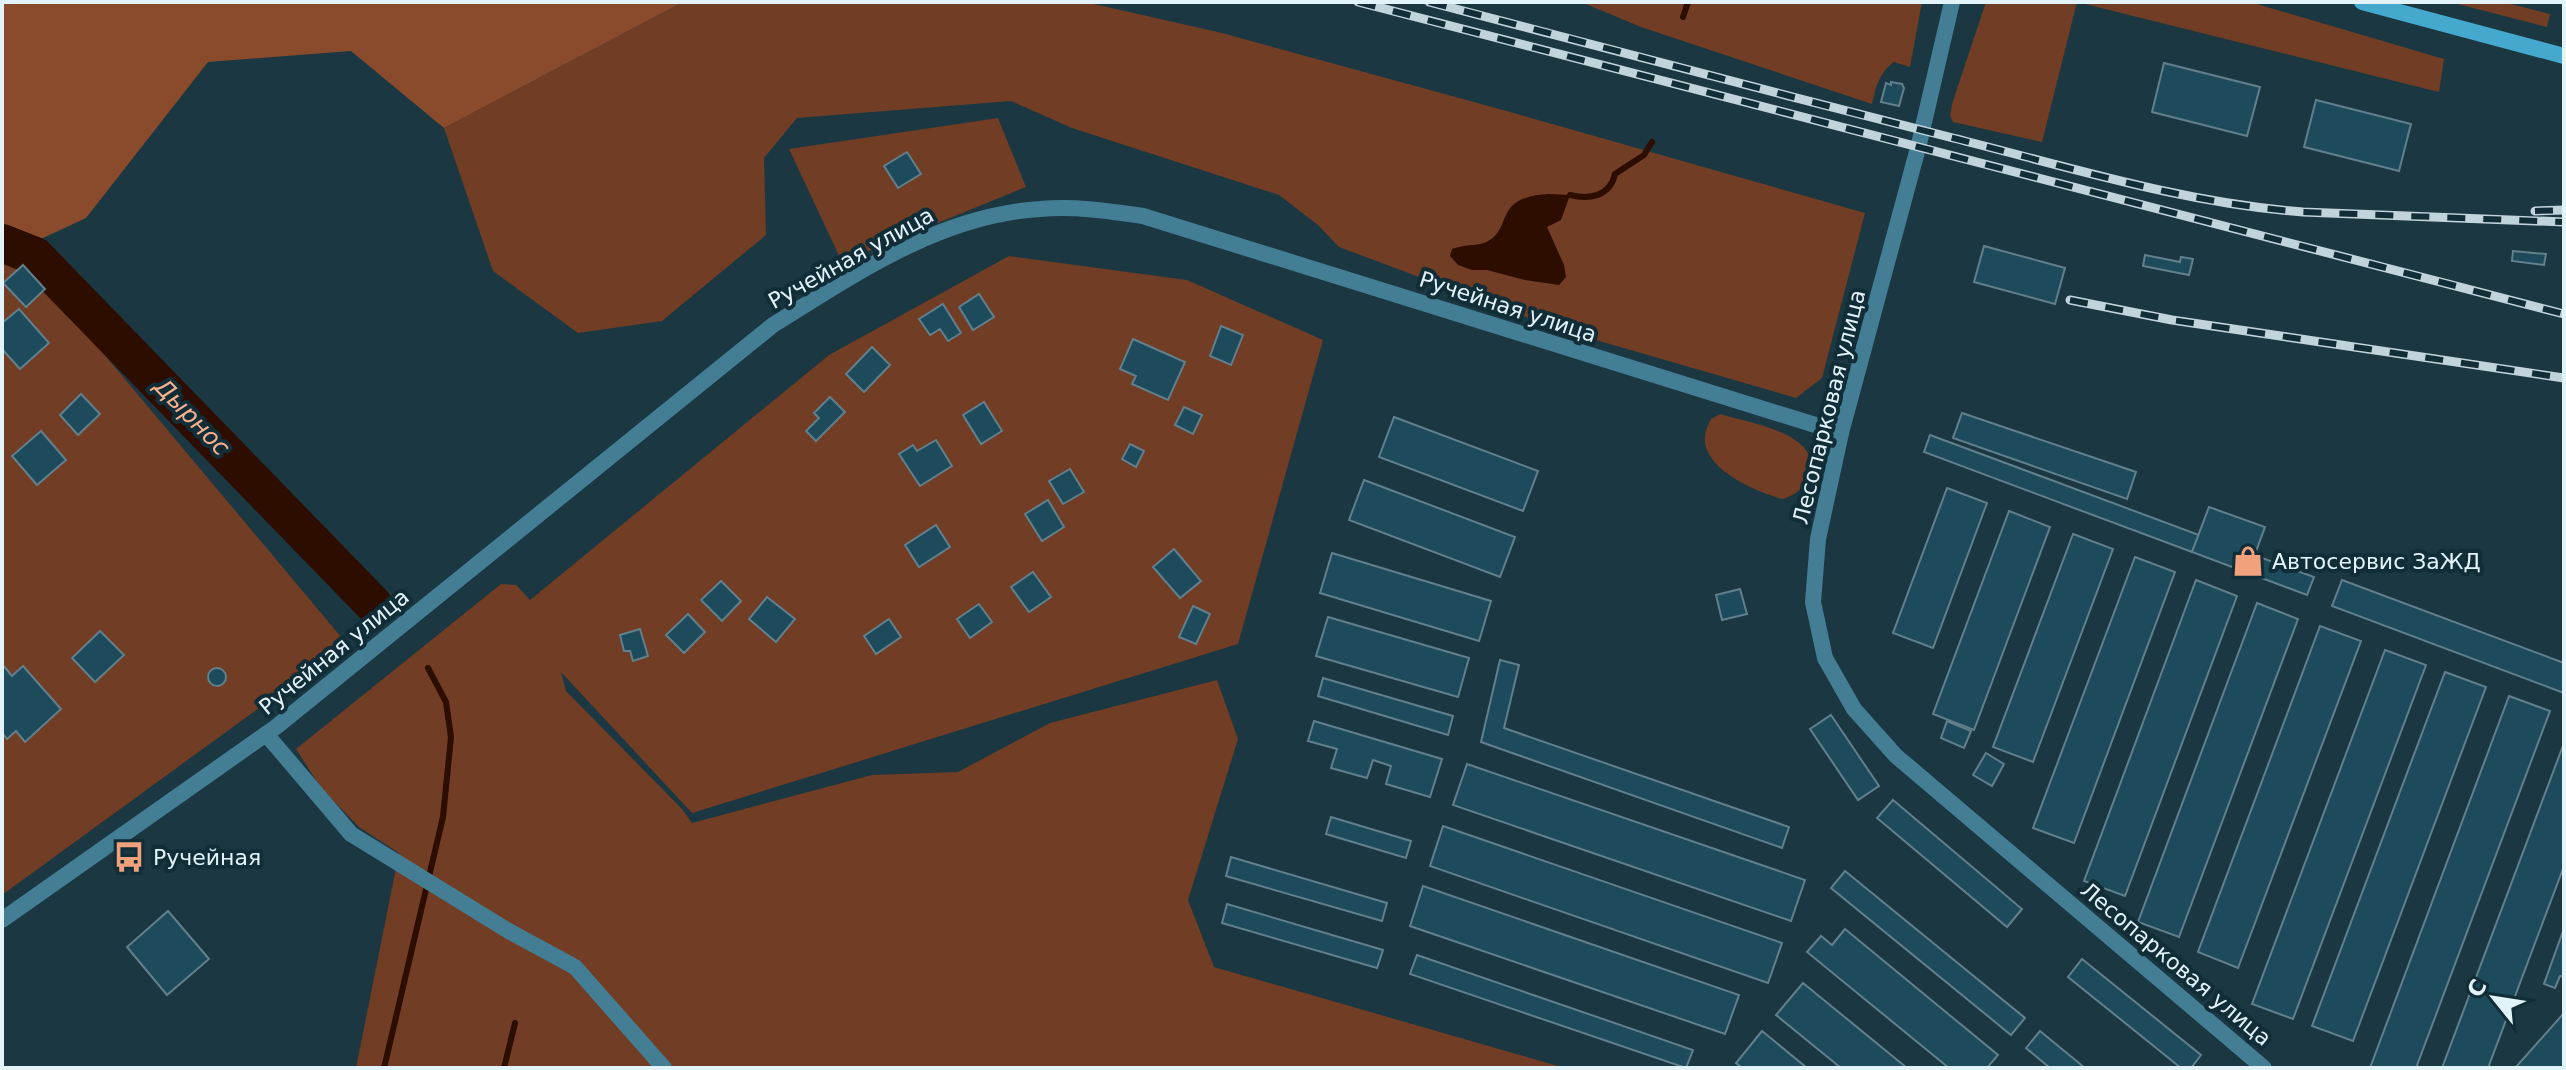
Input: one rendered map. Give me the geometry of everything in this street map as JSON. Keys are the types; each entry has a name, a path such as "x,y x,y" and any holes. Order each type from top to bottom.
{"main road":[{"path":"2362,2 2564,56"}],"street":[{"name":"Лесопарковая улица","path":"1952,2 1918,148 1841,433 1818,539 1813,602 1825,658 1854,709 1896,756 2264,1068"},
{"name":"Ручейная улица","path":"2,920 266,734 773,325 917,241 997,215 1039,209 1091,208 1143,216 1841,433"},
{"path":"266,734 351,834 507,930 575,967 664,1068"}],"shaded area":[{"path":"2,2 683,2 444,128 351,51 208,62 86,218 15,251 2,249"},
{"path":"683,2 1085,2 1222,33 1865,213 1822,378 1796,398 1558,329 1339,247 1318,225 1279,195 1072,128 1011,101 797,118 764,158 766,235 662,321 578,333 493,271 444,128"},
{"path":"1581,2 1922,2 1910,67 1894,62 1889,66 1879,81 1872,104 1641,27"},
{"path":"1986,2 2077,2 2042,142 1953,122 1950,115"},
{"path":"2077,2 2250,2 2444,59 2439,92"},
{"path":"2450,2 2503,2 2550,14 2547,27"},
{"path":"998,118 1026,187 842,262 789,149"},
{"path":"1548,194 1570,195 1561,220 1547,227 1564,265 1566,277 1559,285 1487,270 1472,270 1458,265 1450,256 1452,249 1481,244 1495,236 1508,211 1518,201"},
{"path":"1009,256 1187,280 1323,340 1238,644 692,813 561,672 566,691 682,809 692,823 872,775 958,772 1050,723 1217,680 1238,739 1188,900 1214,967 1565,1068 356,1068 399,853 359,827 321,788 296,749 501,584 516,585 530,600 829,355"},
{"path":"2,259 25,260 347,644 2,895"},
{"path":"1720,414 1780,432 1805,448 1810,460 1810,474 1803,487 1783,499 1761,492 1725,472 1705,443 1711,419"}],"building":[{"path":"2164,63 2260,87 2247,136 2152,112"},
{"path":"1891,82 1902,84 1904,88 1899,106 1881,102 1886,83 1891,85"},
{"path":"2316,100 2411,124 2399,171 2304,147"},
{"path":"907,152 921,174 898,188 884,166"},
{"path":"1984,246 2065,268 2055,304 1974,282"},
{"path":"2513,251 2546,254 2544,265 2512,261"},
{"path":"2145,255 2180,262 2181,257 2193,259 2189,275 2143,266"},
{"path":"23,265 45,289 26,307 3,283"},
{"path":"979,294 994,317 973,330 959,307"},
{"path":"943,304 961,333 948,341 940,329 930,335 919,319"},
{"path":"19,309 49,343 20,369 2,349 2,323"},
{"path":"1221,326 1243,335 1231,365 1210,356"},
{"path":"1133,339 1185,362 1168,400 1132,384 1136,376 1120,369"},
{"path":"872,347 890,365 864,392 846,374"},
{"path":"81,394 100,414 78,435 60,415"},
{"path":"830,397 845,412 816,441 806,431 819,418 814,413"},
{"path":"984,402 1002,431 981,444 963,415"},
{"path":"1184,407 1202,415 1193,434 1175,425"},
{"path":"1962,413 2136,472 2127,499 1953,438"},
{"path":"1394,417 1538,471 1523,511 1379,457"},
{"path":"41,431 66,460 37,485 12,456"},
{"path":"1930,435 2199,535 2192,552 1924,452"},
{"path":"936,440 952,466 920,486 899,454 913,445 917,451"},
{"path":"1130,444 1144,451 1136,467 1122,459"},
{"path":"1070,469 1084,492 1063,504 1049,481"},
{"path":"1364,480 1515,537 1500,577 1349,520"},
{"path":"1947,488 1987,503 1933,648 1893,633"},
{"path":"1048,500 1064,527 1042,541 1025,514"},
{"path":"2209,507 2265,527 2248,573 2192,552"},
{"path":"2009,511 2050,527 1974,730 1933,714"},
{"path":"936,525 950,547 919,567 905,545"},
{"path":"2073,534 2113,549 2033,762 1993,747"},
{"path":"1174,549 1201,581 1180,598 1153,567"},
{"path":"1332,553 1491,601 1479,641 1320,593"},
{"path":"2254,555 2314,577 2307,595 2248,573"},
{"path":"2135,557 2175,572 2074,843 2033,828"},
{"path":"1033,572 1051,597 1029,612 1011,587"},
{"path":"2196,580 2237,596 2125,896 2084,881"},
{"path":"2342,580 2564,663 2564,693 2332,606"},
{"path":"721,581 741,601 722,621 701,600"},
{"path":"1740,589 1747,614 1722,620 1716,595"},
{"path":"767,597 795,619 776,642 749,619"},
{"path":"2257,603 2298,619 2179,937 2138,922"},
{"path":"979,604 992,622 970,638 957,619"},
{"path":"1193,606 1210,614 1196,644 1179,637"},
{"path":"688,614 705,632 684,653 666,635"},
{"path":"1328,617 1469,658 1458,697 1316,656"},
{"path":"889,619 901,637 876,654 864,636"},
{"path":"2320,626 2361,641 2238,968 2198,952"},
{"path":"640,629 648,656 633,661 630,651 624,651 620,635"},
{"path":"100,631 124,655 95,682 72,658"},
{"path":"2385,650 2426,665 2293,1019 2252,1004"},
{"path":"1500,660 1519,665 1504,728 1789,827 1782,848 1481,742"},
{"path":"2,664 12,676 23,666 61,709 25,742 16,731 7,739 2,733"},
{"path":"213,668 221,668 226,677 224,684 213,686 208,681 208,673"},
{"path":"2445,672 2486,687 2353,1041 2312,1026"},
{"path":"1323,678 1453,716 1448,735 1318,696"},
{"path":"2509,696 2550,711 2416,1068 2370,1068"},
{"path":"1831,715 1879,786 1858,800 1810,729"},
{"path":"1314,721 1442,759 1430,797 1386,784 1391,766 1373,760 1367,778 1331,768 1337,749 1308,741"},
{"path":"1947,721 1971,731 1964,748 1941,738"},
{"path":"2564,743 2564,866 2488,1068 2442,1068"},
{"path":"1986,753 2004,764 1992,786 1973,775"},
{"path":"1467,764 1805,880 1791,921 1453,805"},
{"path":"1893,800 2022,909 2007,927 1877,818"},
{"path":"1331,817 1411,841 1406,858 1326,834"},
{"path":"1443,826 1782,943 1768,983 1430,866"},
{"path":"1231,857 1387,903 1382,921 1226,876"},
{"path":"1845,871 2025,1018 2011,1035 1831,888"},
{"path":"1423,886 1739,995 1725,1034 1410,926"},
{"path":"1227,904 1383,950 1377,968 1222,923"},
{"path":"168,911 209,959 167,995 127,947"},
{"path":"1845,929 1998,1055 1987,1068 1949,1068 1807,952 1821,936 1832,945"},
{"path":"2563,931 2564,977 2560,976 2555,988 2544,984"},
{"path":"1417,955 1693,1050 1686,1068 1410,974"},
{"path":"2082,959 2201,1055 2191,1068 2181,1068 2068,977"},
{"path":"1803,983 1907,1068 1841,1068 1776,1015"},
{"path":"2564,1013 2564,1068 2515,1068"},
{"path":"1762,1031 1807,1068 1742,1068 1736,1063"},
{"path":"2040,1031 2085,1068 2050,1068 2026,1048"}],"waterway":[{"path":"1683,17 1688,2"},
{"path":"1570,195 1585,197 1604,192 1615,174 1644,155 1652,142"},
{"name":"Дырнос","path":"2,243 35,256 373,604"},
{"name":"Дырнос","path":"384,1068 443,817 451,737 446,702 428,668"},
{"path":"504,1068 515,1023"}],"railway":[{"path":"1358,2 2564,314"},
{"path":"1429,2 2083,172 2214,201 2303,212 2564,222"},
{"path":"2535,211 2564,210"},
{"path":"2070,300 2172,320 2564,378"}],"place":[{"name":"Автосервис ЗаЖД","path":"2248,561"},
{"name":"Ручейная","path":"129,857"}]}
